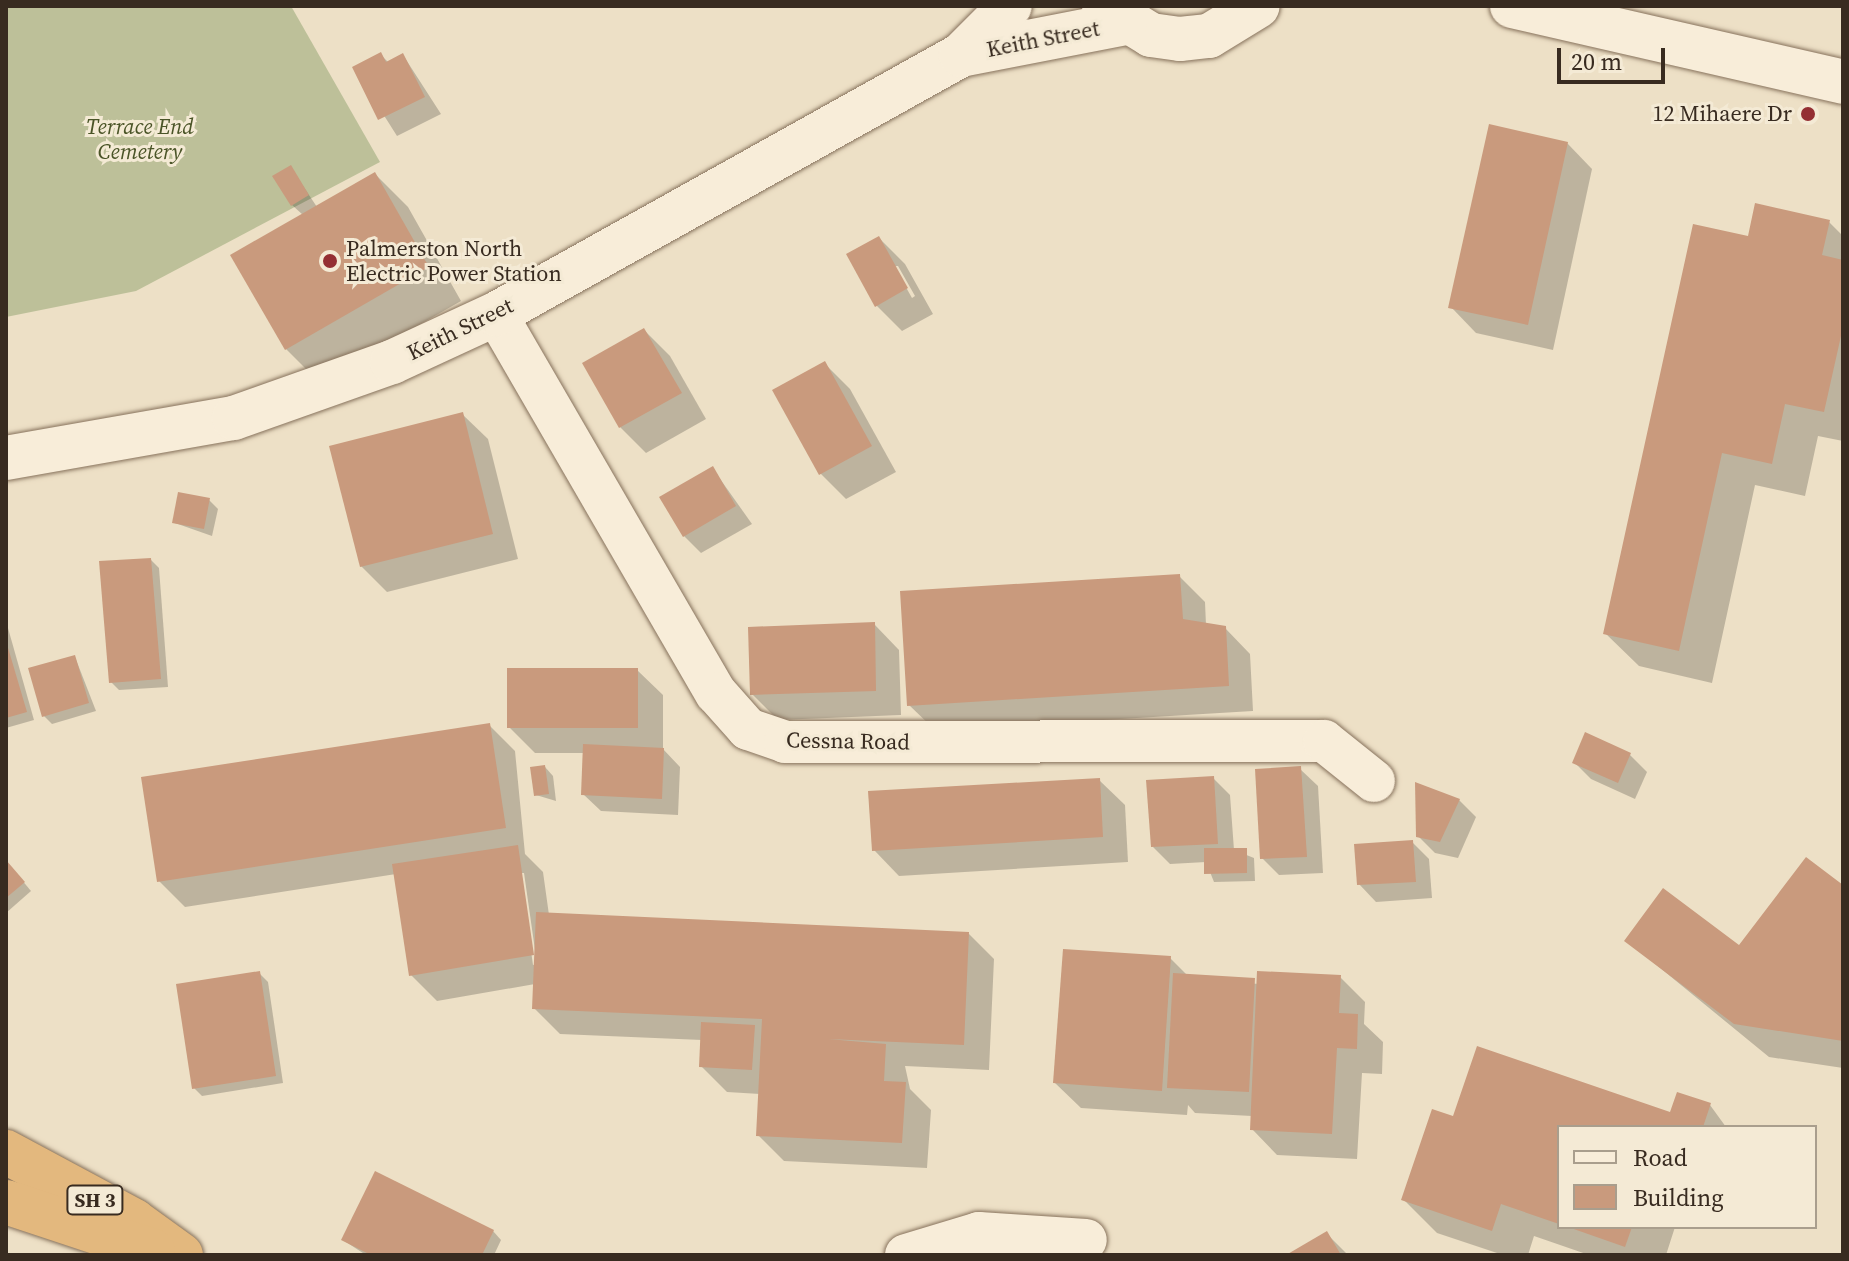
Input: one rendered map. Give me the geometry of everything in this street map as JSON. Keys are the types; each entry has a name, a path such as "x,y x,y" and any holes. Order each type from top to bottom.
{"highway":[{"name":"SH 3","path":"6,1152 134,1221 180,1255"},
{"name":"SH 3","path":"6,1202 135,1248 180,1255"}],"main road":[{"name":"Keith Street","path":"961,55 1010,6"},
{"path":"1114,15 1151,35 1209,36 1258,6"},
{"path":"1512,6 1843,82"},
{"name":"Keith Street","path":"6,458 234,418 303,399 496,314 961,55 1114,15"}],"street":[{"name":"Cessna Road","path":"496,314 716,693 748,729 785,742 1324,741 1374,781"},
{"path":"906,1255 979,1233 1086,1240"}],"green space":[{"name":"Terrace End Cemetery","path":"6,6 291,6 380,162 136,291 6,317"}],"building":[{"path":"381,52 386,62 403,53 425,97 378,120 352,67"},
{"path":"1489,124 1568,142 1528,325 1448,308"},
{"path":"291,165 309,195 291,206 272,176"},
{"name":"Palmerston North Electric Power Station","path":"375,172 429,267 285,350 230,255"},
{"path":"1755,203 1830,220 1822,255 1843,260 1843,327 1824,412 1785,404 1772,464 1722,453 1679,651 1603,634 1693,224 1748,236"},
{"path":"879,236 908,288 875,307 846,254"},
{"path":"644,328 682,393 619,428 582,363"},
{"path":"825,361 872,446 819,475 772,390"},
{"path":"463,412 493,534 360,567 329,446"},
{"path":"713,466 736,506 683,537 659,497"},
{"path":"178,492 210,498 204,529 172,523"},
{"path":"151,558 161,679 109,683 99,561"},
{"path":"1180,574 1183,619 1226,626 1229,686 907,706 900,591"},
{"path":"875,622 876,691 750,695 748,627"},
{"path":"6,641 27,712 6,718"},
{"path":"75,655 89,703 42,717 28,668"},
{"path":"507,668 638,668 638,728 507,728"},
{"path":"490,723 506,828 157,882 141,777"},
{"path":"1585,732 1631,753 1618,783 1572,763"},
{"path":"583,744 664,748 662,799 581,795"},
{"path":"545,765 549,794 534,796 530,767"},
{"path":"1301,766 1307,857 1260,859 1255,769"},
{"path":"1214,776 1218,844 1151,847 1146,780"},
{"path":"1100,778 1103,837 872,851 868,791"},
{"path":"1415,782 1460,799 1440,842 1416,837"},
{"path":"1413,840 1416,882 1357,885 1354,844"},
{"path":"518,845 534,955 409,976 392,864"},
{"path":"1204,848 1247,848 1247,873 1204,874"},
{"path":"1806,857 1843,885 1843,1041 1734,1024 1624,941 1663,888 1739,945"},
{"path":"6,860 25,882 6,898"},
{"path":"536,912 969,932 964,1045 828,1039 886,1044 884,1081 906,1082 902,1143 756,1136 762,1019 532,1009"},
{"path":"1063,949 1171,956 1162,1091 1053,1083"},
{"path":"260,971 276,1076 192,1089 176,984"},
{"path":"1257,971 1341,975 1339,1013 1358,1014 1357,1049 1337,1048 1332,1134 1250,1130"},
{"path":"1173,973 1255,978 1249,1092 1167,1088"},
{"path":"701,1022 755,1025 752,1070 699,1067"},
{"path":"1477,1046 1670,1112 1677,1092 1711,1103 1704,1125 1557,1125 1557,1223 1501,1204 1492,1231 1401,1200 1432,1109 1453,1116"},
{"path":"375,1171 494,1230 482,1255 371,1255 341,1240"},
{"path":"1574,1229 1631,1229 1625,1247"},
{"path":"1327,1231 1341,1255 1286,1255"}],"place":[{"name":"12 Mihaere Dr","path":"1808,114"},
{"name":"Palmerston North Electric Power Station","path":"330,261"}]}
